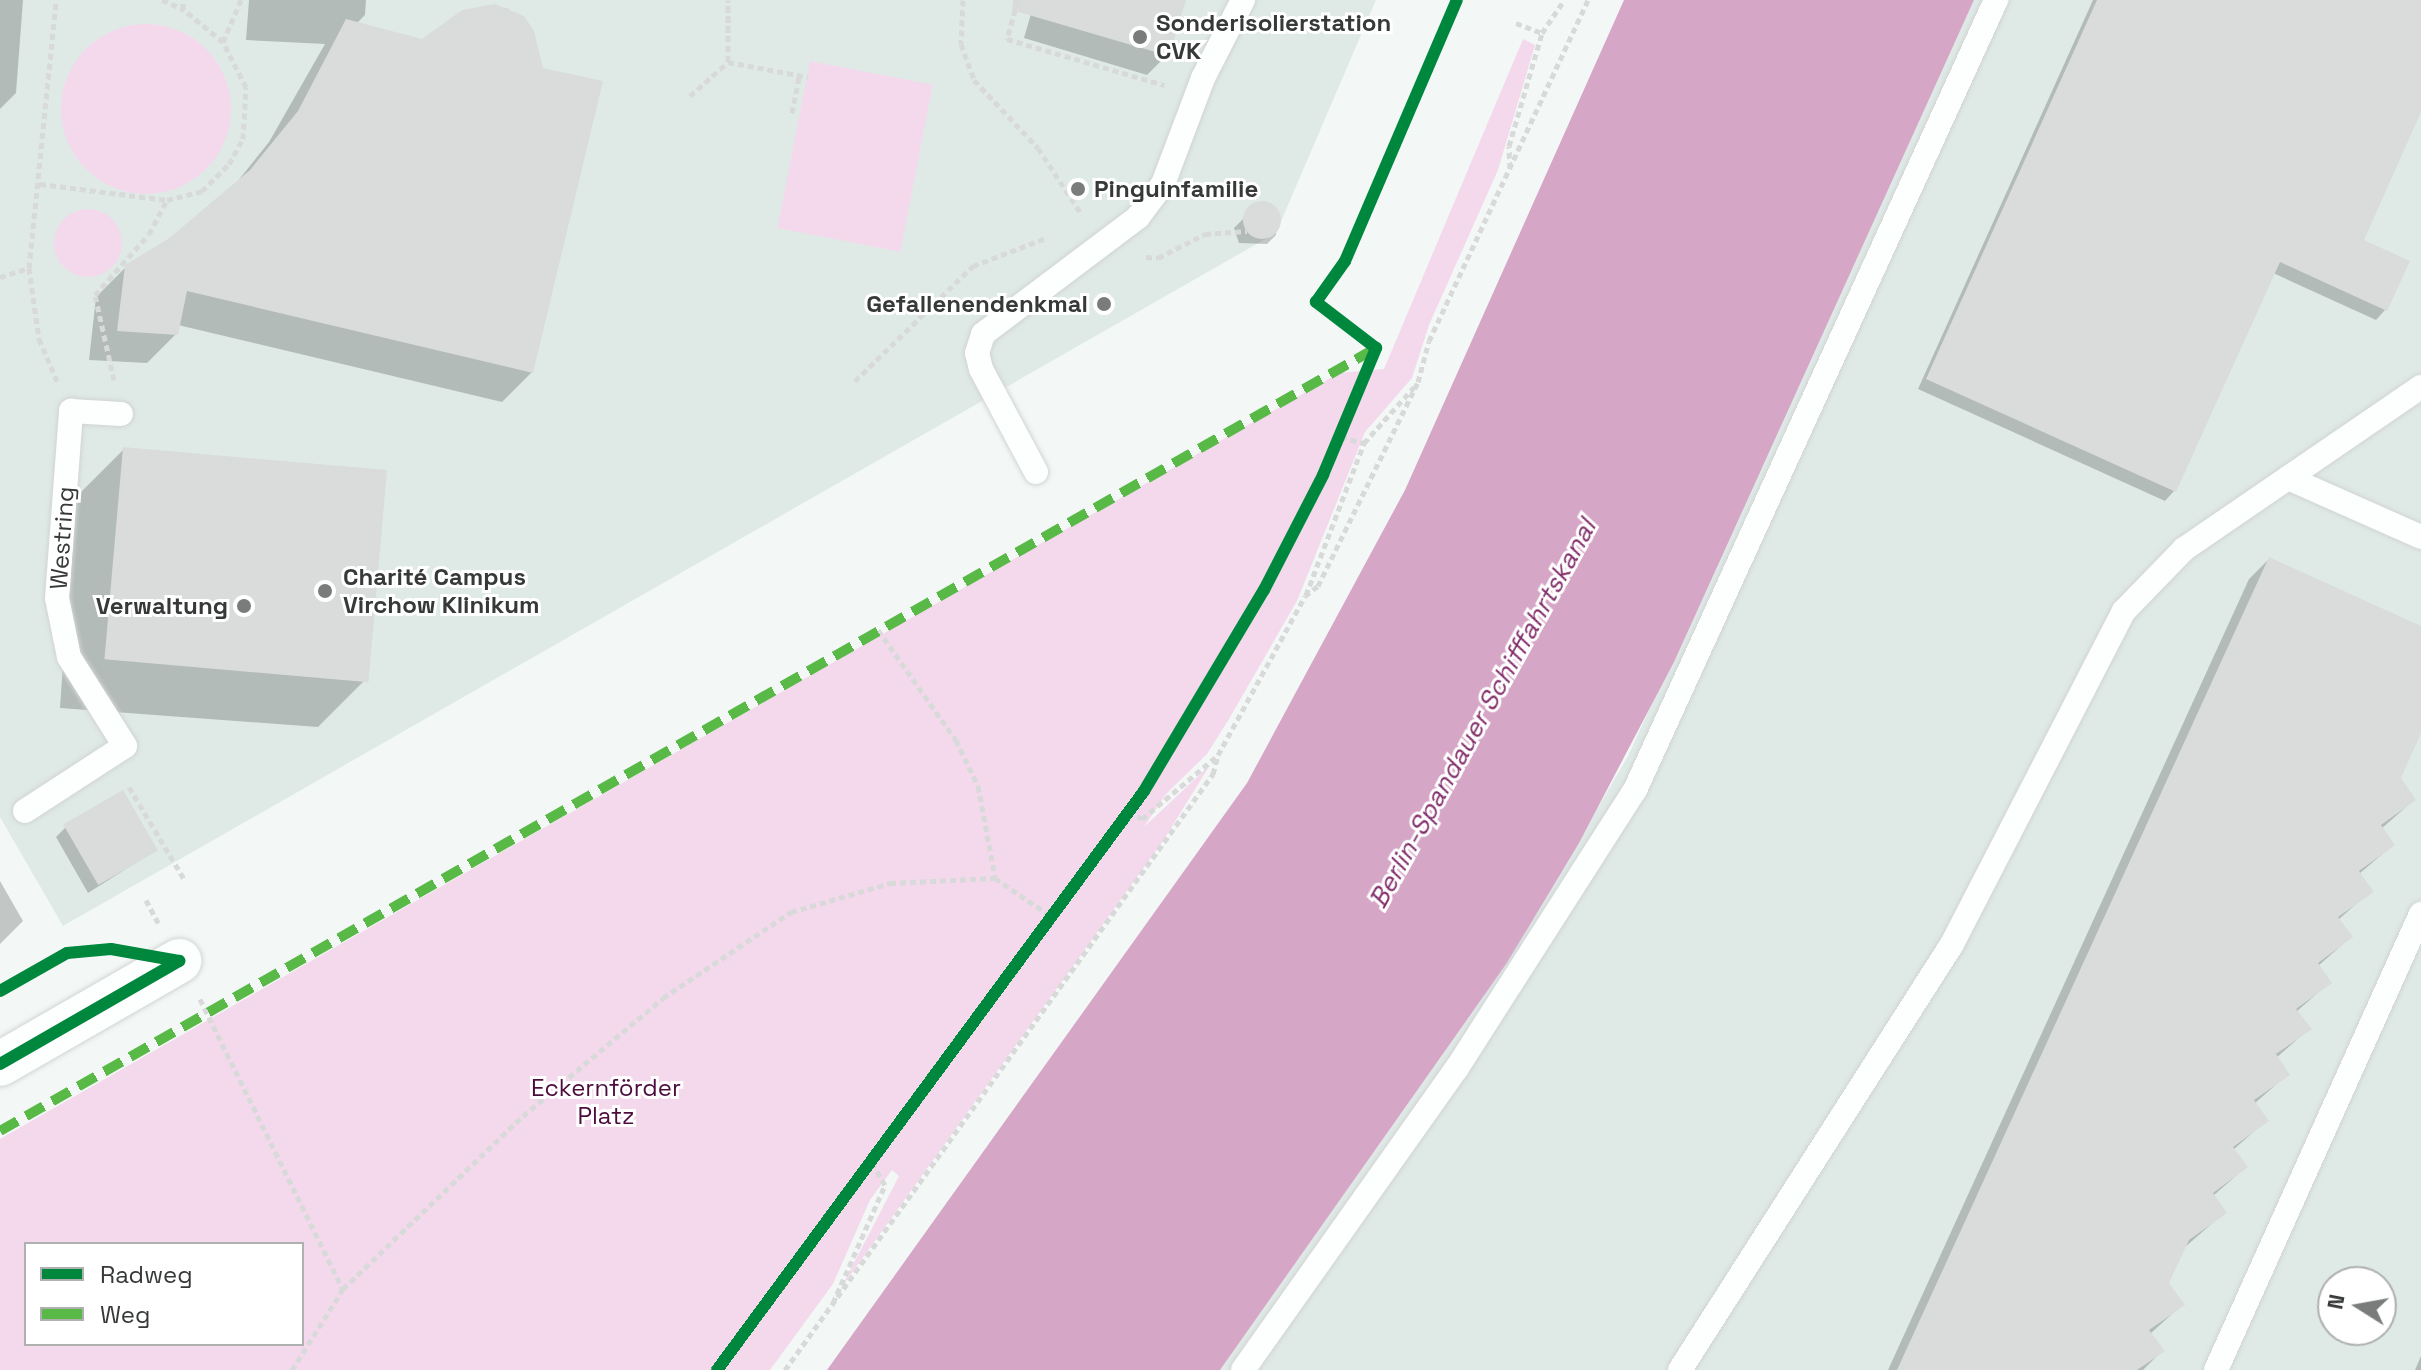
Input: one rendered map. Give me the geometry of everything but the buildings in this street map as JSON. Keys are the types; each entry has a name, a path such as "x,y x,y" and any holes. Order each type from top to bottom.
{"street":[{"path":"0,1064 179,961"}],"lane":[{"path":"1036,472 981,369 977,353 983,334 1138,217 1163,184 1203,78 1243,0"},
{"path":"1243,1370 1457,1068 1635,790 1996,0"},
{"path":"1680,1370 1952,944 2124,611 2184,549 2421,387"},
{"path":"71,411 121,414"},
{"name":"Westring","path":"71,411 57,598 69,657 125,746"},
{"path":"2288,478 2421,537"},
{"path":"25,811 125,746"},
{"path":"2216,1370 2421,914"}],"path":[{"path":"56,0 40,184 29,268 39,339 71,411"},
{"path":"40,184 167,200 202,191 229,164 243,139 246,87 223,42 183,9 162,0"},
{"path":"183,0 183,9"},
{"path":"223,42 241,0"},
{"path":"690,96 728,62 728,0"},
{"path":"963,0 961,44 974,80 1038,148 1088,223"},
{"path":"1018,0 1007,39 1175,88 1203,78"},
{"path":"1510,173 1509,146 1542,33 1564,0"},
{"path":"1305,596 1318,586 1418,382 1429,341 1510,173 1588,0"},
{"path":"1516,23 1542,33"},
{"path":"728,62 808,77"},
{"path":"792,113 799,76"},
{"path":"121,414 95,295 149,234 167,200"},
{"path":"855,381 944,290 973,266 1058,234"},
{"path":"0,277 29,268"},
{"path":"717,1370 1129,811 1264,590 1341,437 1376,348 1364,339"},
{"path":"785,1370 1213,774 1218,755 1305,596 1364,443 1418,382"},
{"path":"1341,437 1364,443"},
{"path":"878,630 956,740 978,786 995,878"},
{"path":"125,746 128,785 184,879"},
{"path":"1129,811 1142,819 1218,755"},
{"path":"292,1370 343,1289 586,1059 663,998 791,912 890,883 995,878 1052,917"},
{"path":"179,961 343,1289"},
{"path":"832,1307 885,1185 872,1163"}],"shaded area":[{"name":"Charité Campus Virchow Klinikum","path":"0,0 1376,0 1276,233 63,926 0,817"},
{"path":"1974,0 2421,0 2421,1370 1220,1370 1507,963 1628,756"}],"green space":[{"path":"146,24 179,30 206,49 225,76 231,109 225,142 206,169 179,188 146,194 113,188 86,169 67,142 61,109 67,76 86,49 113,30"},
{"name":"Eckernförder Platz","path":"1523,39 1535,45 1498,170 1429,325 1412,378 1365,432 1297,601 1229,719 1207,754 1166,794 1144,827 1210,765 1163,841 841,1288 899,1176 892,1170 870,1200 833,1284 770,1370 0,1370 0,1139 1339,373 1384,369"},
{"path":"810,61 933,85 900,252 778,228"},
{"path":"81,209 95,209 107,214 117,224 122,243 117,262 107,272 95,277 81,277 69,272 59,262 54,250 54,236 59,224 69,214"}],"water":[{"name":"Berlin-Spandauer Schifffahrtskanal","path":"1624,0 1974,0 1674,662 1579,843 1507,963 1220,1370 827,1370 1247,783 1405,490"}],"marked path":[{"path":"0,1131 1376,348"}],"cycle path":[{"path":"717,1370 1144,791 1264,590 1323,475 1376,348 1316,302 1345,261 1457,0"},
{"path":"0,991 67,953 111,949 179,961"},
{"path":"0,1064 179,961"}],"place":[{"name":"Sonderisolierstation CVK","path":"1140,37"},
{"name":"Pinguinfamilie","path":"1078,189"},
{"name":"Gefallenendenkmal","path":"1104,304"},
{"name":"Charité Campus Virchow Klinikum","path":"325,591"},
{"name":"Verwaltung","path":"244,606"}]}
